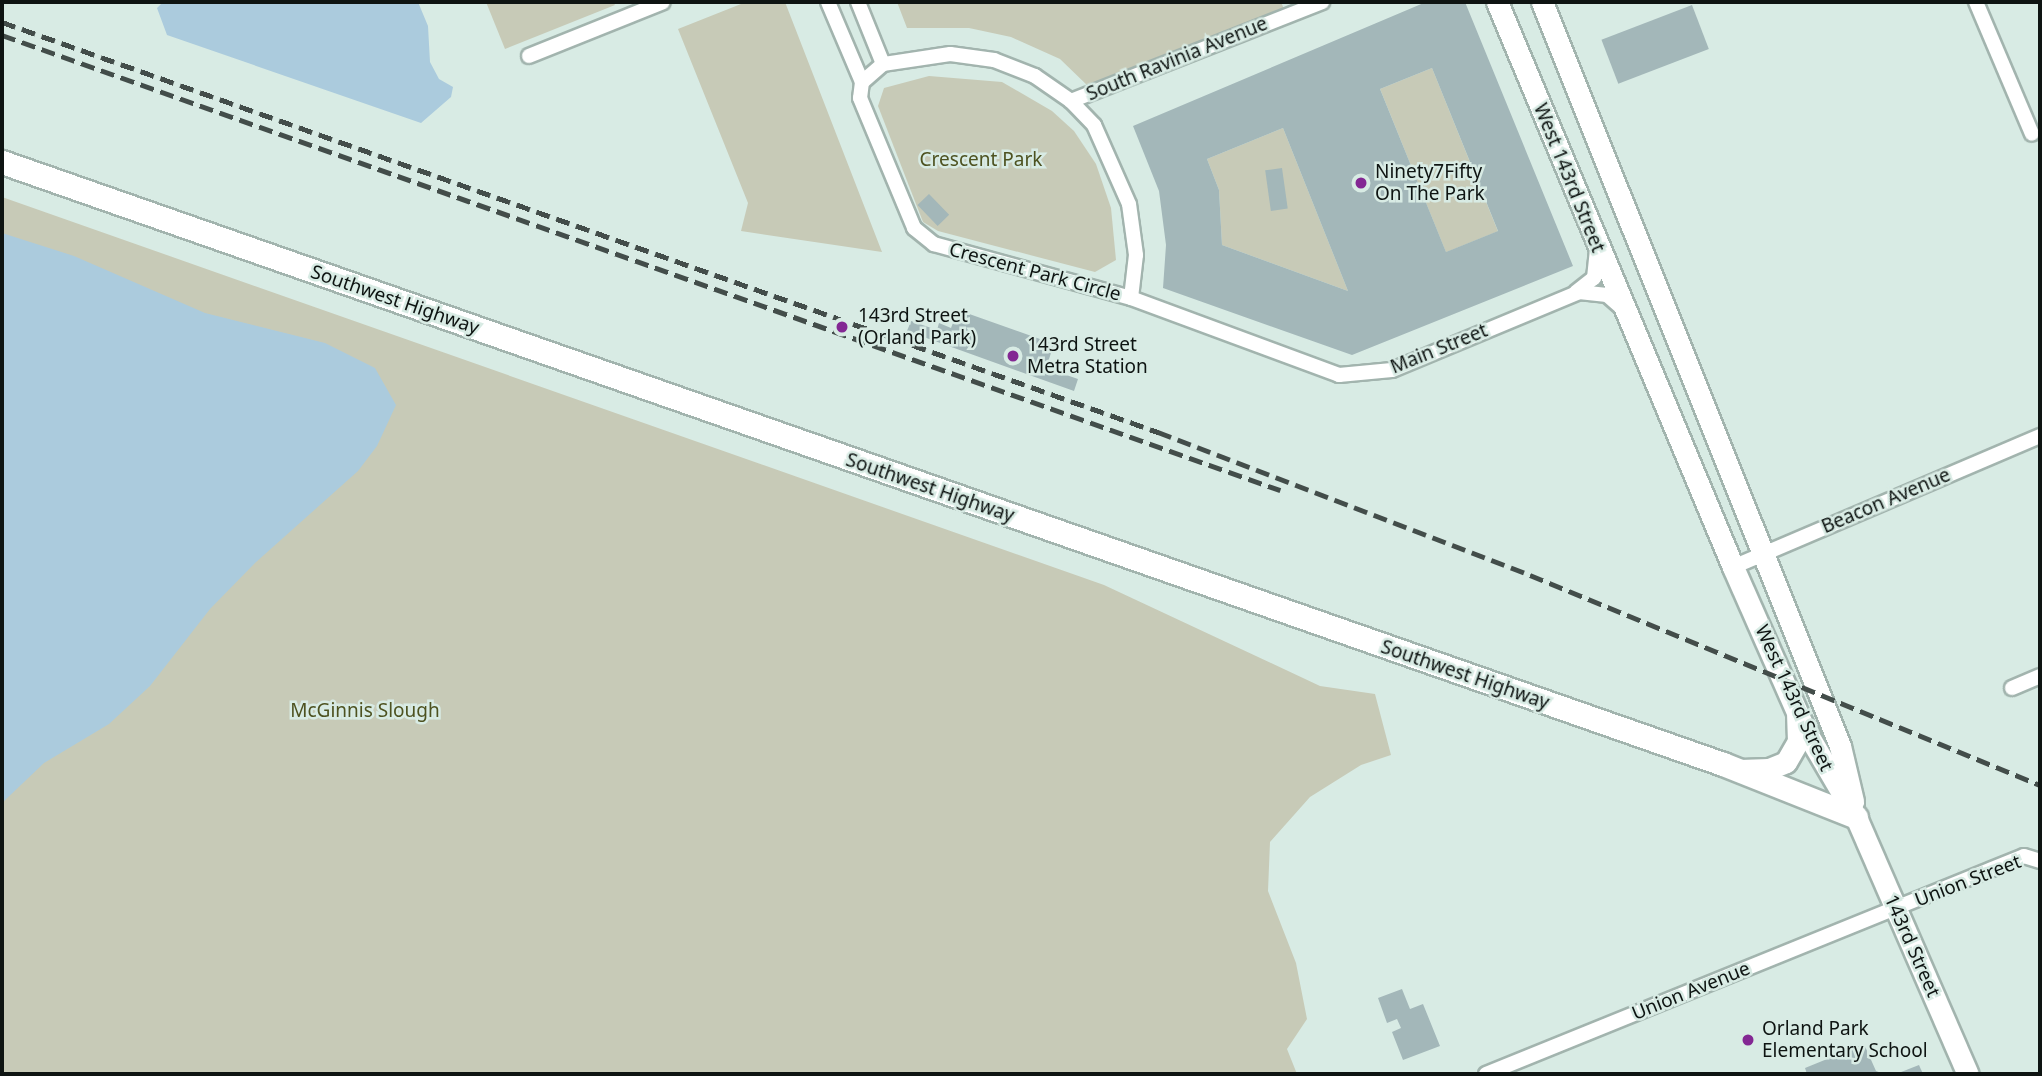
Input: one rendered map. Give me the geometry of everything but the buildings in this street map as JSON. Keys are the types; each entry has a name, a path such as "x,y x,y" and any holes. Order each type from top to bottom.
{"main road":[{"name":"West 143rd Street","path":"1497,2 1622,308 1733,567 1794,704 1856,817"},
{"name":"West 143rd Street","path":"1542,2 1840,746 1856,817"},
{"name":"Southwest Highway","path":"2,162 1740,771 1856,817"},
{"path":"1740,771 1769,769 1786,762 1799,734 1794,704"},
{"name":"143rd Street","path":"1856,817 1968,1074"}],"street":[{"path":"529,56 663,2"},
{"name":"Crescent Park Circle","path":"828,2 862,82 860,99 914,228 934,244 1131,298 1136,255 1129,204 1094,125 1071,101 1035,76 994,60 950,54 883,64"},
{"path":"858,2 883,64 862,82"},
{"name":"South Ravinia Avenue","path":"1071,101 1322,2"},
{"path":"1976,2 2032,134"},
{"path":"1572,294 1594,278 1595,242"},
{"name":"Main Street","path":"1131,298 1339,375 1364,376 1392,370 1572,294 1595,291 1622,308"},
{"name":"Beacon Avenue","path":"1733,567 2040,436"},
{"path":"2012,688 2040,676"},
{"name":"Union Street","path":"1896,909 2025,856 2040,862"},
{"name":"Union Avenue","path":"1486,1074 1896,909"}],"green space":[{"path":"486,2 613,2 615,5 505,49"},
{"path":"746,2 785,2 882,252 741,231 748,203 678,29"},
{"path":"897,2 1281,2 1284,9 1089,87 1060,59 1011,37 969,28 907,28"},
{"path":"1432,68 1498,231 1446,252 1380,89"},
{"name":"Crescent Park","path":"929,76 1002,82 1052,111 1074,131 1096,164 1111,208 1116,260 1095,272 938,231 923,222 878,106 884,88"},
{"path":"1283,128 1348,291 1222,245 1219,190 1207,159"},
{"name":"McGinnis Slough","path":"2,197 1104,585 1320,686 1375,694 1391,755 1361,765 1310,797 1270,842 1268,891 1296,963 1307,1019 1287,1049 1297,1074 2,1074"}],"water":[{"path":"163,2 418,2 428,26 430,62 439,79 453,87 451,97 421,123 167,35 157,8"},
{"path":"2,233 74,256 205,313 325,343 375,368 396,405 377,446 358,471 255,563 210,609 150,686 109,724 44,763 2,803"}],"railway":[{"path":"2,22 1158,432 1530,575 2040,785"},
{"path":"2,35 1280,490"}],"place":[{"name":"Ninety7Fifty On The Park","path":"1361,183"},
{"name":"143rd Street (Orland Park)","path":"842,327"},
{"name":"143rd Street Metra Station","path":"1013,356"},
{"name":"Orland Park Elementary School","path":"1748,1040"}]}
